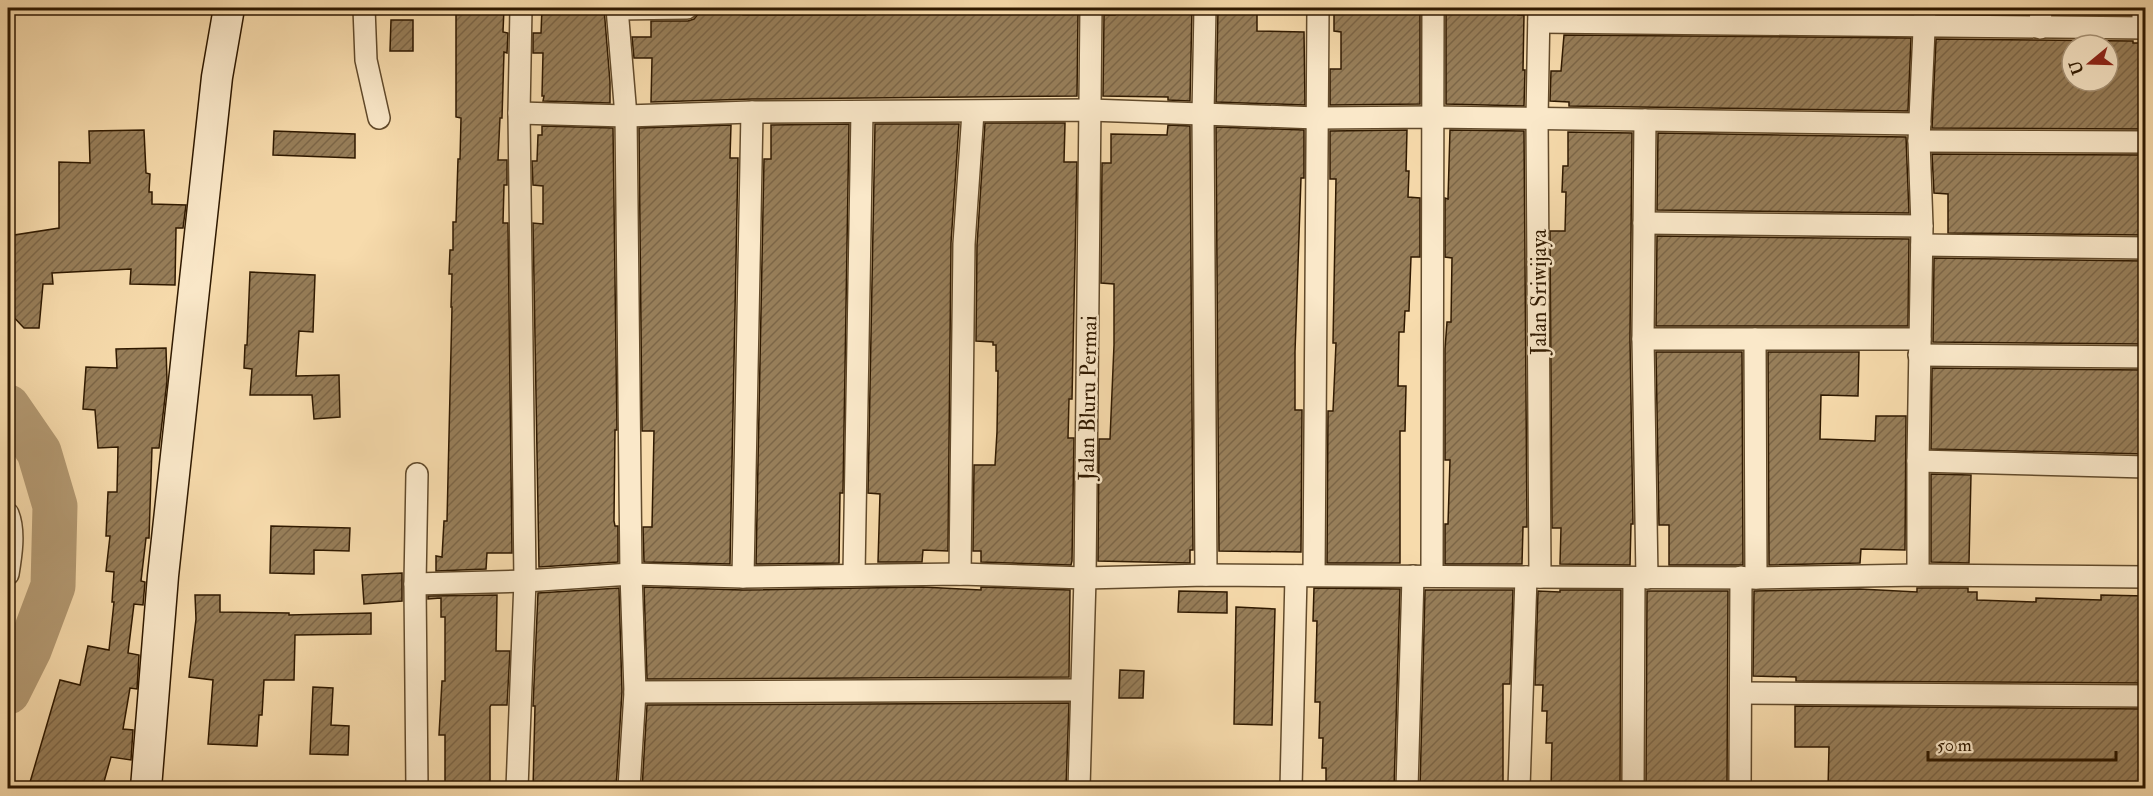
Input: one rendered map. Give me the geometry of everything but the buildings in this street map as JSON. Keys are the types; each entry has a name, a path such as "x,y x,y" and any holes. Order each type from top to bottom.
{"street":[{"path":"146,789 163,576 217,77 229,8"},
{"path":"364,8 366,60 379,118"},
{"path":"517,789 525,580 519,113 521,8"},
{"path":"629,789 635,692 631,574 626,116 617,8 687,8"},
{"name":"Jalan Bluru Permai","path":"1079,789 1080,690 1085,578 1091,8"},
{"path":"1205,8 1203,114 1206,575"},
{"path":"1291,789 1305,576 1318,8"},
{"path":"1407,789 1423,576 1434,8"},
{"path":"1539,15 2041,18 2144,21"},
{"name":"Jalan Sriwijaya","path":"1519,789 1533,577 1539,15"},
{"path":"1918,575 1922,235 1920,132 1925,17"},
{"path":"519,113 626,116 752,112 1090,110 1317,118 1645,120 2145,142"},
{"path":"960,574 964,244 973,111"},
{"path":"743,577 752,112"},
{"path":"854,574 862,112"},
{"path":"1633,789 1641,578 1645,120"},
{"path":"1644,223 1922,235 2145,248"},
{"path":"1643,339 1755,339 2145,357"},
{"path":"1740,789 1741,693 1748,578 1755,339"},
{"path":"1918,461 2145,467"},
{"path":"417,474 415,584 417,789"},
{"path":"8,514 11,536 8,574"},
{"path":"415,584 631,574 743,577 960,574 1085,578 1206,575 1641,578 1918,575 2145,577"},
{"path":"635,692 1080,690"},
{"path":"1741,693 2145,696"}],"waterway":[{"path":"8,407 39,452 55,506 53,586 29,650 8,692"}]}
